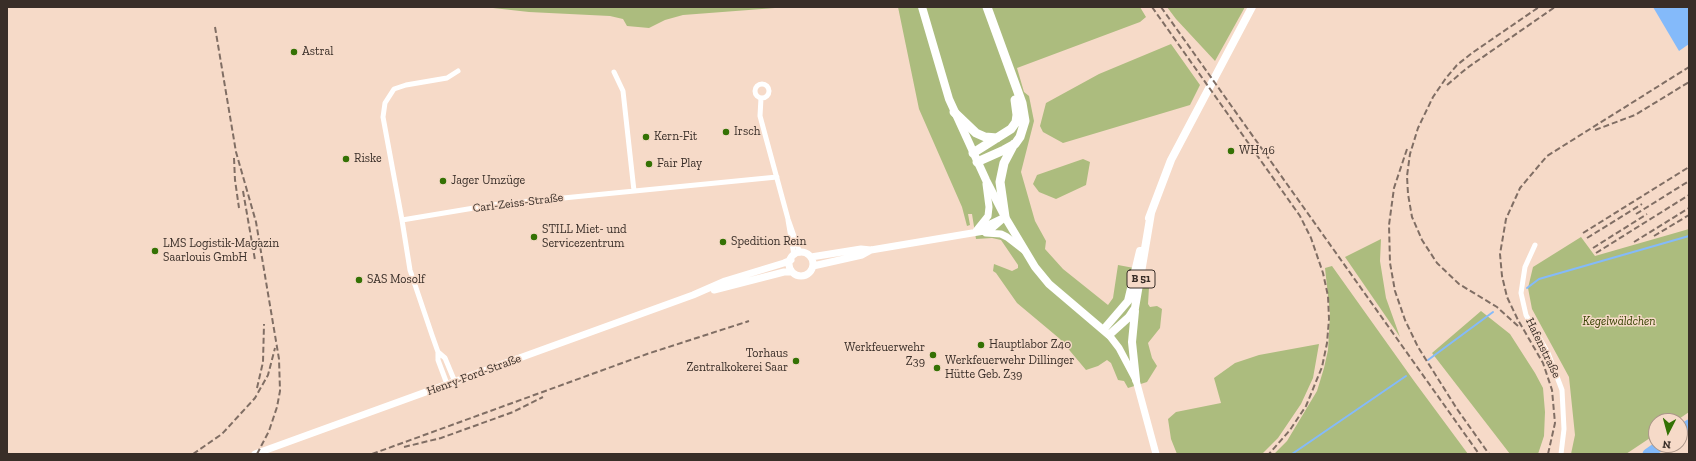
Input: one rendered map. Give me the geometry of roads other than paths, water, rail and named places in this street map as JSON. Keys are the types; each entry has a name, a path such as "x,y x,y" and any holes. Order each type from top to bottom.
{"highway":[{"path":"973,153 1005,134 1016,122 1017,107 981,7"},
{"path":"987,7 1024,111 1023,129 1004,163 1000,182 1006,217"},
{"path":"954,112 980,135 991,139 998,138"},
{"path":"977,162 1015,144"}],"main road":[{"path":"922,7 954,112 986,180 1025,251 1048,284 1104,329 1109,336"},
{"name":"B 51","path":"1104,329 1128,300 1151,213 1171,160 1252,7"},
{"name":"B 51","path":"1109,336 1129,317 1135,308 1151,213"},
{"path":"1135,308 1132,342 1136,380"}],"street":[{"path":"447,384 438,360 438,352 410,270 383,123 385,103 394,90 399,87 447,78 458,71"},
{"path":"614,72 623,91 634,191"},
{"path":"761,98 760,116 788,219 795,256 790,266 792,272 797,275 804,276 810,272 813,266 811,258 806,254 795,256"},
{"name":"Carl-Zeiss-Straße","path":"402,220 492,205 777,177"},
{"path":"976,231 984,223 989,211 986,180"},
{"path":"811,258 861,249 871,250 976,231 990,230 1006,217"},
{"path":"976,231 1001,234 1025,251"},
{"name":"Hafenstraße","path":"1535,245 1525,267 1522,292 1526,315 1548,353 1562,390 1564,429 1561,454"},
{"path":"813,266 862,255 871,250"},
{"name":"Henry-Ford-Straße","path":"255,454 693,295 725,281 784,263 795,256"},
{"name":"Henry-Ford-Straße","path":"693,295 784,272 792,272"},
{"path":"1109,336 1119,348 1136,380 1156,454"},
{"path":"438,352 445,358 455,382"}],"water":[{"path":"1653,7 1689,7 1689,44 1679,51"}],"waterway":[{"path":"1527,288 1539,279 1689,236"},
{"path":"1428,360 1493,312"},
{"path":"1292,454 1406,376"}],"railway":[{"path":"1152,7 1300,216 1311,238 1323,273 1328,296 1329,319 1327,343 1322,367 1306,406 1290,430 1269,454"},
{"path":"1161,7 1479,454"},
{"path":"1518,326 1497,307 1459,284 1437,263 1422,240 1412,217 1407,176 1410,154 1418,128 1433,97 1446,78 1457,65 1472,53 1539,7"},
{"path":"1447,85 1467,68 1555,7"},
{"path":"215,27 236,152 256,222 279,359 280,391 277,407 269,431 257,454"},
{"path":"1548,454 1555,423 1552,390 1543,363 1518,320 1507,297 1502,276 1500,254 1506,219 1520,188 1547,156 1689,67"},
{"path":"1595,130 1635,115 1689,82"},
{"path":"1407,149 1394,188 1389,225 1390,263 1395,291 1405,320 1418,347 1457,409 1489,454"},
{"path":"234,158 239,208"},
{"path":"1583,233 1689,167"},
{"path":"1636,214 1689,181"},
{"path":"243,191 255,260"},
{"path":"1596,253 1689,195"},
{"path":"1587,238 1642,204"},
{"path":"1634,242 1689,208"},
{"path":"1593,248 1647,214"},
{"path":"1654,236 1689,215"},
{"path":"372,454 647,354 749,321"},
{"path":"257,388 263,362 264,324"},
{"path":"193,454 222,434 255,398 268,375 275,348"},
{"path":"404,447 441,438 513,412 543,397"}],"place":[{"name":"Astral","path":"294,52"},
{"name":"Irsch","path":"726,132"},
{"name":"Kern-Fit","path":"646,137"},
{"name":"WH 46","path":"1231,151"},
{"name":"Riske","path":"346,159"},
{"name":"Fair Play","path":"649,164"},
{"name":"Jager Umzüge","path":"443,181"},
{"name":"STILL Miet- und Servicezentrum","path":"534,237"},
{"name":"Spedition Rein","path":"723,242"},
{"name":"LMS Logistik-Magazin Saarlouis GmbH","path":"155,251"},
{"name":"SAS Mosolf","path":"359,280"},
{"name":"Hauptlabor Z40","path":"981,345"},
{"name":"Werkfeuerwehr Z39","path":"933,355"},
{"name":"Torhaus Zentralkokerei Saar","path":"796,361"},
{"name":"Werkfeuerwehr Dillinger Hütte Geb. Z39","path":"937,368"}],"park label":[{"name":"Kegelwäldchen","path":"1619,322"}]}
